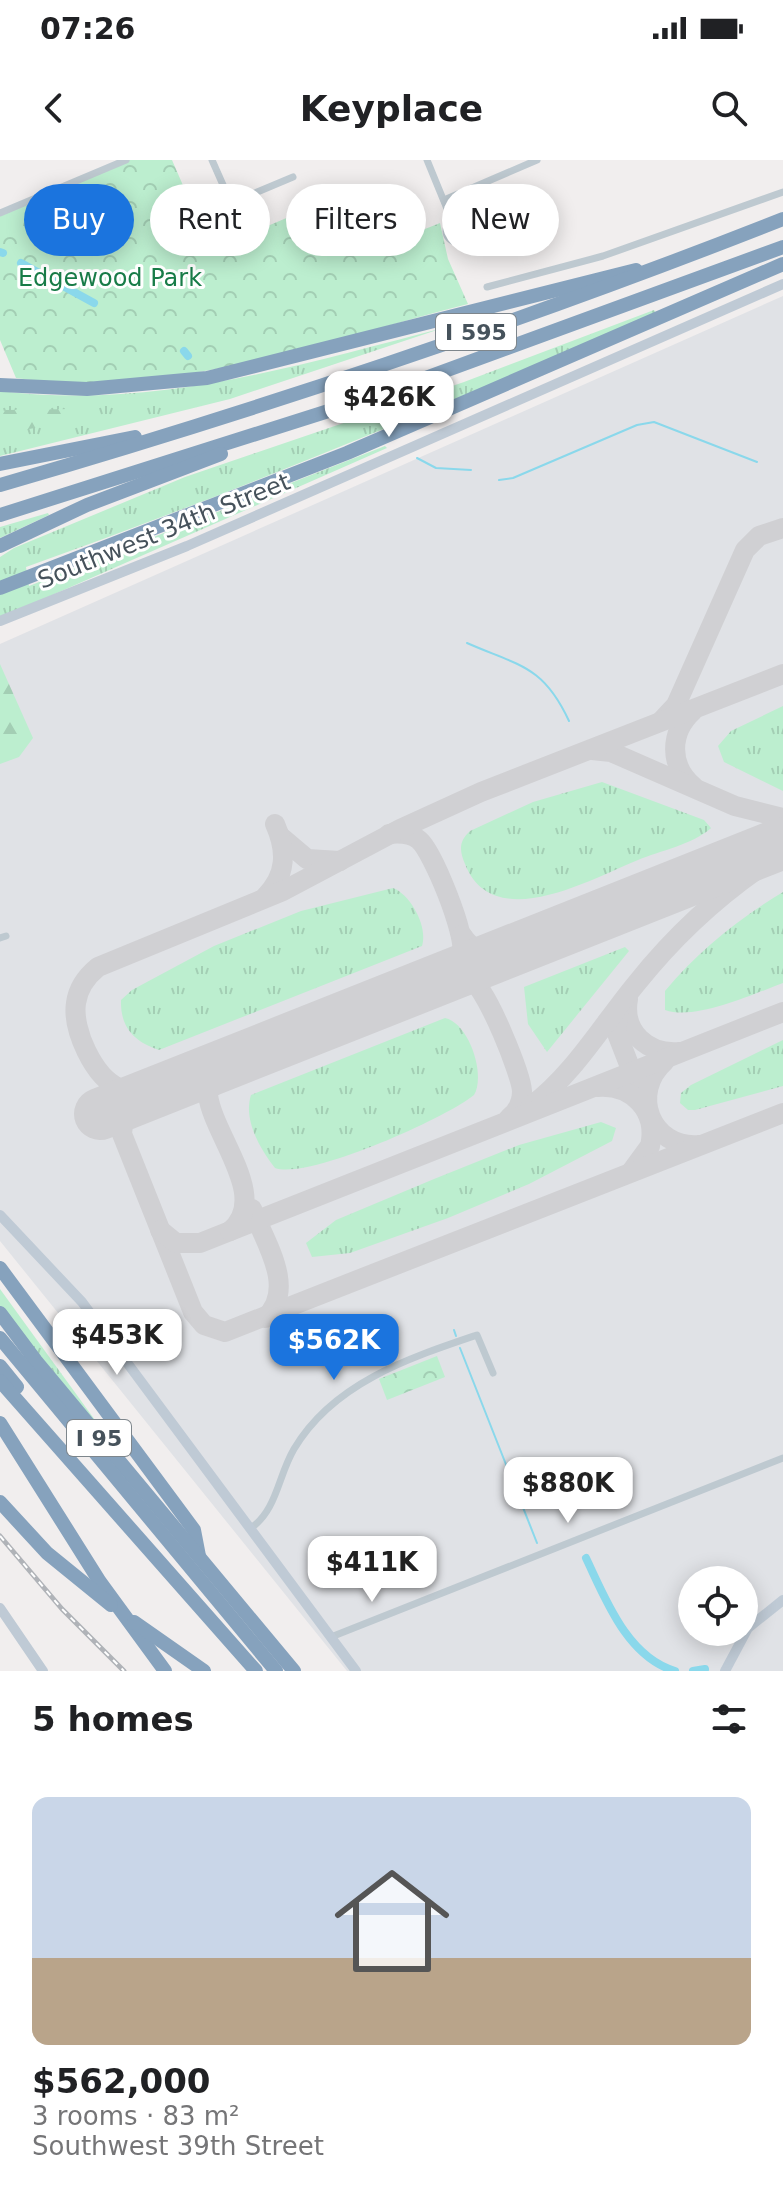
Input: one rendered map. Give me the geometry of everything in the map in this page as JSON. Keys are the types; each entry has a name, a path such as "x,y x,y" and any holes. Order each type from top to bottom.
{"highway":[{"name":"I 595","path":"0,485 171,435 668,265 783,219"},
{"name":"I 595","path":"0,515 254,437 447,372 783,247"},
{"path":"0,588 347,453 783,264"},
{"path":"0,385 87,389 207,378 615,273 668,265"},
{"path":"0,464 146,435 171,435"},
{"path":"0,546 105,498 202,464 254,437"},
{"path":"0,1268 194,1530 200,1560"},
{"name":"I 95","path":"0,1313 294,1671"},
{"path":"0,1336 276,1671"},
{"path":"0,1366 22,1392 36,1422"},
{"path":"0,1381 256,1671"},
{"name":"I 95","path":"0,1391 248,1671"},
{"path":"0,1423 86,1558 165,1671"},
{"path":"0,1502 65,1570 204,1671"},
{"path":"162,1643 191,1671"}],"street":[{"path":"0,213 126,160"},
{"path":"212,160 223,184"},
{"path":"427,160 442,195"},
{"path":"481,184 537,160"},
{"path":"270,187 293,177"},
{"path":"487,287 603,256 783,192"},
{"name":"Southwest 34th Street","path":"0,621 187,546 783,284"},
{"path":"0,1215 82,1302 356,1671"},
{"path":"251,1528 271,1508 296,1445 337,1399 380,1373 477,1335 493,1373"},
{"path":"331,1637 783,1458"},
{"path":"725,1671 748,1628 783,1600"},
{"path":"0,1608 43,1671"}],"shaded area":[{"path":"783,296 783,1671 347,1671 0,1241 0,644"}],"green space":[{"name":"Edgewood Park","path":"126,160 172,160 182,184 150,184 150,256 270,256 270,225 286,218 286,256 426,256 426,229 440,223 442,256 447,256 468,304 302,349 187,374 130,381 73,383 16,378 0,340 0,213 24,203 24,256 134,256 134,184 69,184"},
{"path":"654,310 656,313 343,446 26,567 29,586 385,446 387,448 0,618 0,557 14,548 185,477 464,382"},
{"path":"443,328 230,399 0,456 0,391 113,395 169,389 279,370"},
{"path":"75,409 87,419 0,434 0,413 6,410"},
{"path":"49,515 0,538 0,527"},
{"path":"0,664 33,738 19,757 0,764"},
{"path":"783,706 783,791 724,762 718,746 731,731"},
{"path":"602,782 704,820 711,828 686,843 544,896 519,899 497,896 478,885 462,854 462,842 470,831 533,802"},
{"path":"393,888 406,897 416,912 423,930 422,946 159,1050 136,1038 126,1026 121,1000 132,990 214,946 301,911"},
{"path":"783,892 783,983 708,1009 692,1012 665,1010 665,991 705,949 735,924"},
{"path":"625,947 629,951 547,1052 528,1024 524,987"},
{"path":"445,1018 461,1029 473,1051 478,1075 474,1095 436,1118 376,1145 316,1165 275,1168 251,1124 251,1095"},
{"path":"783,1040 783,1086 695,1110 688,1110 680,1103 681,1093 691,1085"},
{"path":"601,1122 616,1128 612,1141 529,1184 448,1218 350,1253 312,1257 306,1243 336,1220 519,1145"},
{"path":"0,1289 108,1438 0,1307"},
{"path":"437,1356 445,1377 387,1400 379,1379"}],"waterway":[{"path":"21,263 94,303"},
{"path":"184,351 188,356"},
{"path":"499,480 513,478 637,425 654,422 757,462"},
{"path":"417,458 436,468 471,470"},
{"path":"467,643 515,663 539,678 549,688 569,721"},
{"path":"454,1330 456,1336"},
{"path":"460,1348 537,1543"},
{"path":"586,1558 610,1608 631,1640 658,1664 675,1671"},
{"path":"693,1671 705,1669"}],"taxiway":[{"path":"662,720 676,705 745,550 759,536 783,528"},
{"path":"168,1087 144,1092 125,1090 110,1082 93,1063 81,1039 76,1003 84,983 98,967 283,891 400,829 481,792 783,674"},
{"path":"693,711 680,729 675,749 680,769 694,787"},
{"path":"592,750 611,752 735,806 783,818"},
{"path":"265,897 278,880 283,862 282,844 275,824"},
{"path":"389,834 405,834 419,840 440,876 454,912 462,943 461,957 450,971 438,979"},
{"path":"281,837 307,859 340,861"},
{"path":"531,1106 574,1064 636,984 686,928 742,880 783,852"},
{"path":"462,935 471,946 482,951 508,952"},
{"path":"431,983 452,978 468,979 479,988 486,1000 510,1051 522,1091 519,1106 509,1118"},
{"path":"628,999 629,1022 640,1039 658,1050 680,1052"},
{"path":"620,1006 616,1031 637,1085"},
{"path":"160,1230 176,1243 200,1243 783,1012"},
{"path":"665,1061 648,1088 650,1116 668,1138 682,1144 699,1145"},
{"path":"230,1231 241,1217 245,1202 236,1166 208,1095 213,1078 232,1062"},
{"path":"597,1087 621,1090 640,1102 646,1111 650,1122 650,1146 631,1172"},
{"path":"154,1093 131,1108 122,1134 193,1312 204,1325 225,1332 783,1113"},
{"path":"252,1209 270,1250 278,1279 274,1306 265,1318"}],"runway":[{"path":"100,1114 783,843"}],"railway":[{"path":"0,1536 62,1609 124,1671"}]}
